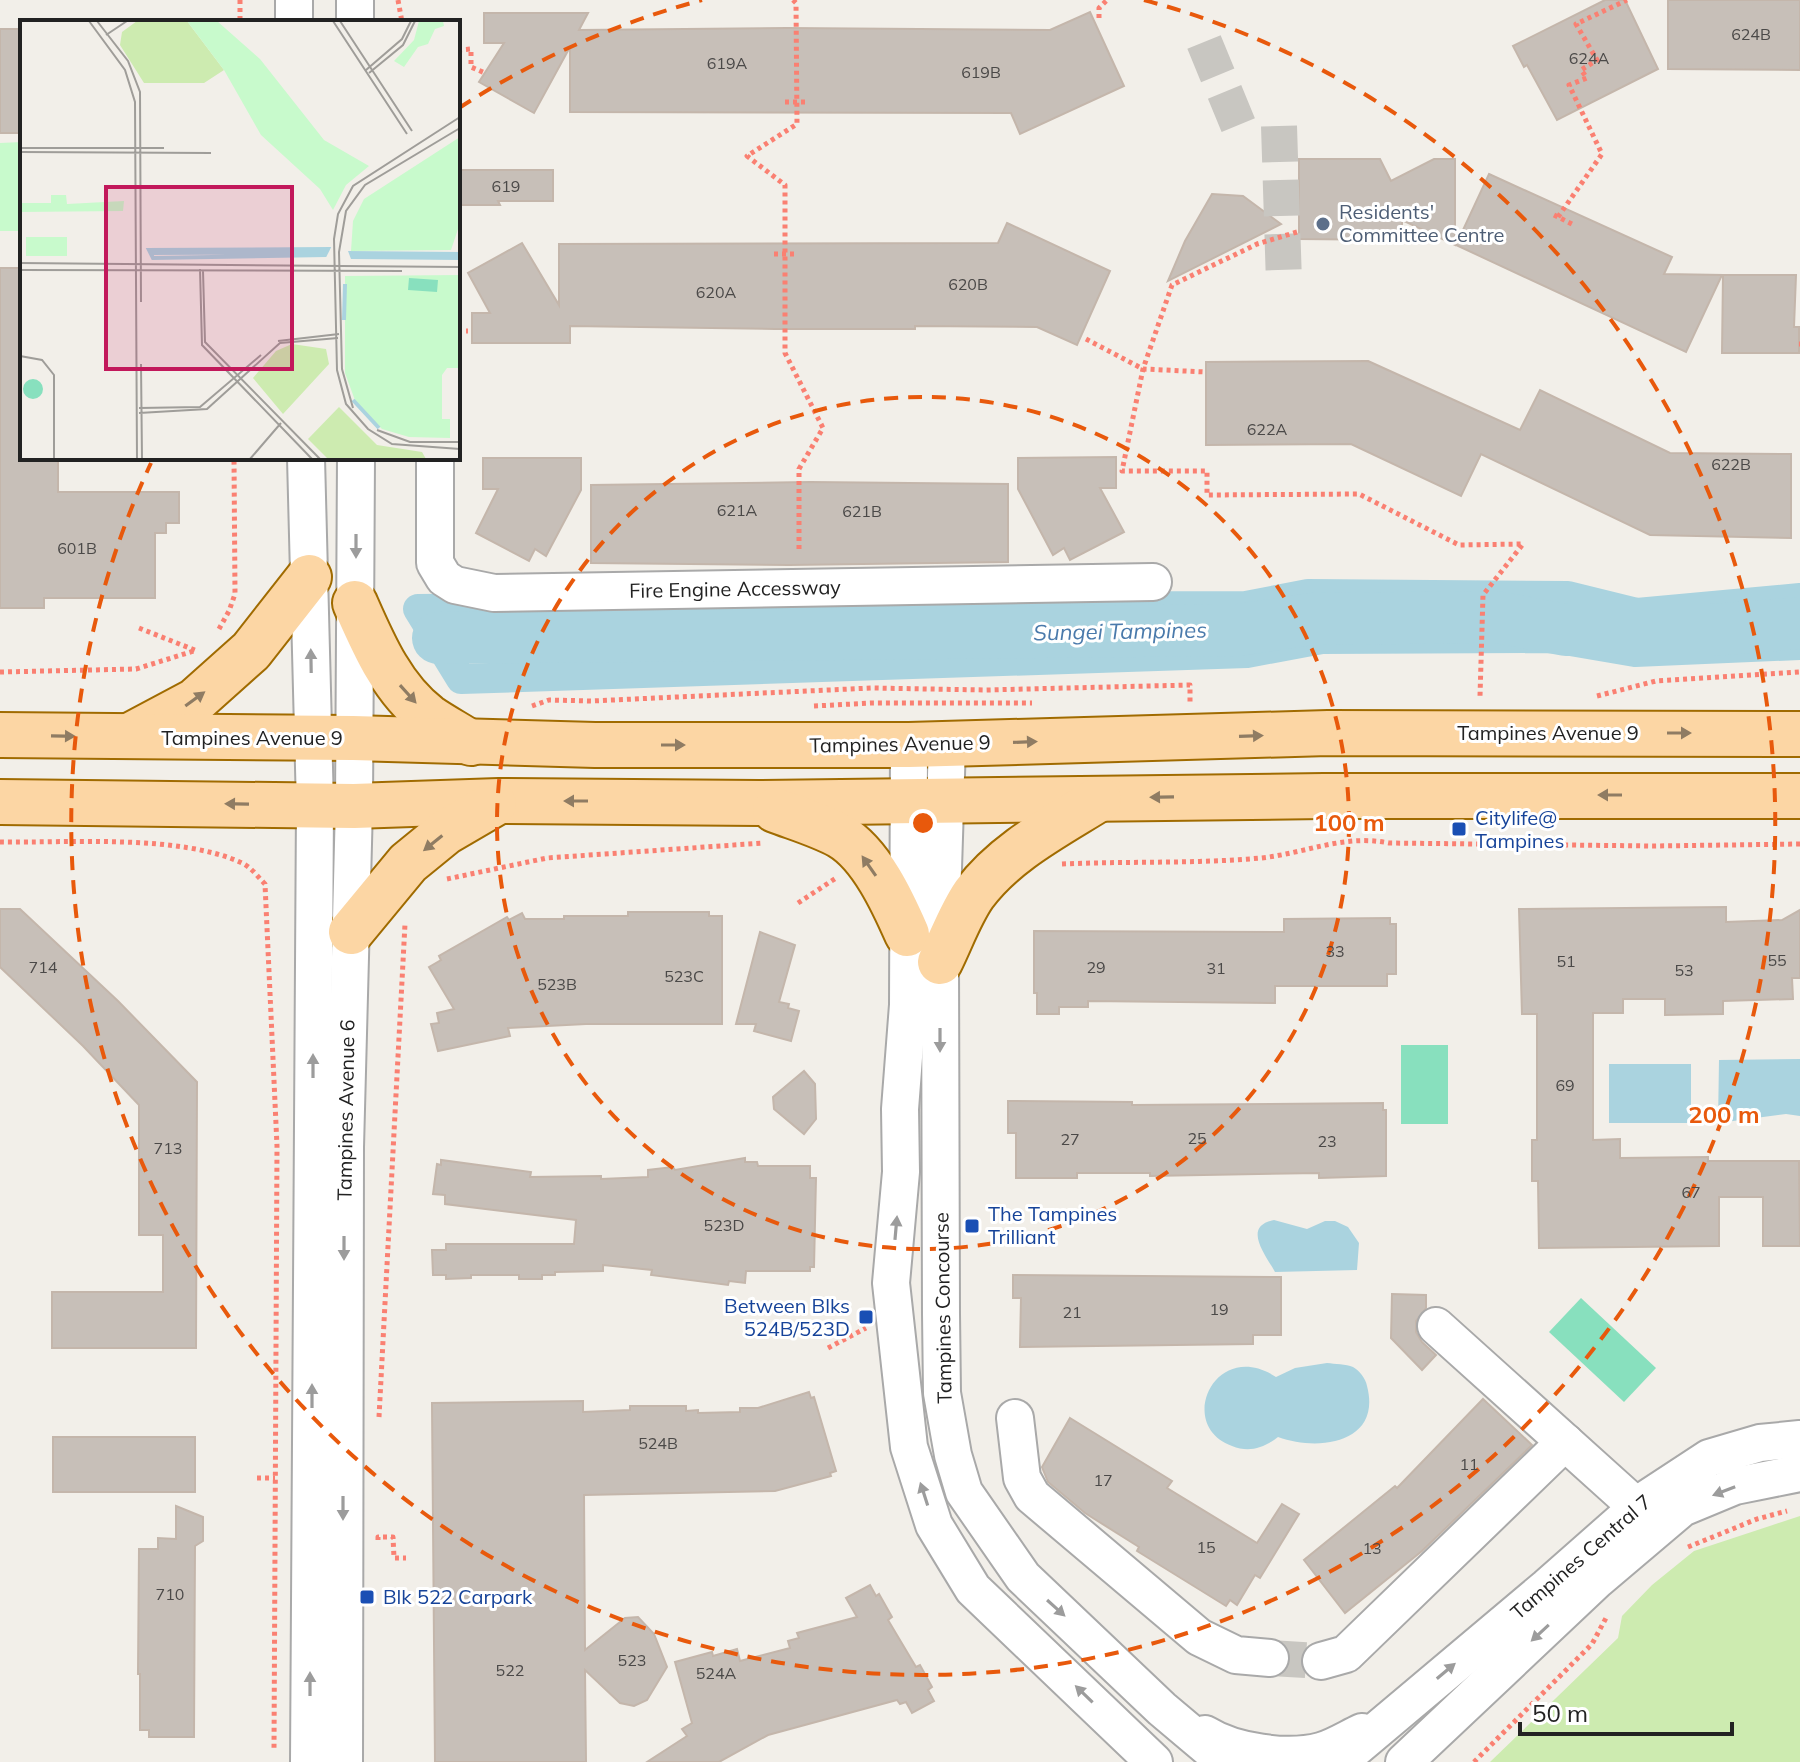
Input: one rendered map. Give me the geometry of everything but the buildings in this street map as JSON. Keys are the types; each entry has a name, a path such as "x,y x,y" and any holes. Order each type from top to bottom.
{"main road":[{"path":"127,737 195,701 251,651 309,577"},
{"path":"355,603 388,671 405,692 427,716 471,743"},
{"name":"Tampines Avenue 9","path":"0,735 333,738 471,743 928,745 1328,733 1800,734"},
{"path":"763,823 927,801 1800,796"},
{"path":"940,962 974,895 999,865 1101,798"},
{"path":"351,932 408,863 446,832 499,801"},
{"path":"0,802 334,806 499,801 763,823 841,837 862,855 891,896 907,934"}],"street":[{"name":"Tampines Avenue 6","path":"306,460 309,577 333,738 334,806 309,1762"},
{"name":"Tampines Avenue 6","path":"333,738 355,603 356,460"},
{"name":"Fire Engine Accessway","path":"435,460 435,563 444,578 468,589 494,593 1153,582"},
{"name":"Tampines Concourse","path":"928,745 927,801 940,962 942,1393 953,1455 964,1492 1023,1577 1162,1709 1225,1762"},
{"name":"Tampines Concourse","path":"927,801 907,934 908,1005 900,1109 901,1172 891,1283 909,1447 934,1525 973,1589 1147,1757"},
{"name":"Tampines Avenue 6","path":"334,806 351,932 344,1163 344,1762"},
{"path":"1436,1326 1637,1507"},
{"path":"1015,1418 1022,1478 1032,1496 1199,1637 1236,1655 1270,1658"},
{"name":"Tampines Central 7","path":"1339,1762 1637,1507 1709,1458 1760,1443 1800,1439"},
{"path":"1321,1661 1346,1654 1565,1442"},
{"name":"Tampines Central 7","path":"1416,1754 1597,1580 1682,1508 1735,1486 1800,1473"},
{"name":"Tampines Central 7","path":"1162,1709 1215,1740 1249,1752 1320,1751 1386,1721"}],"path":[{"path":"398,0 402,20"},
{"path":"793,0 796,3 797,124 747,156 785,185 785,353 823,428 799,469 799,553"},
{"path":"1099,18 1099,8 1107,0"},
{"path":"1572,224 1556,216 1602,154 1569,85 1587,78 1581,70 1597,60 1576,24 1627,0"},
{"path":"460,50 471,49 471,67 485,73"},
{"path":"785,102 808,102"},
{"path":"1297,232 1257,244 1172,285 1143,369 1122,471 1207,471 1207,495 1359,494 1459,545 1523,544 1483,595 1480,696"},
{"path":"774,254 795,254"},
{"path":"460,331 468,331"},
{"path":"1086,339 1143,369 1206,372"},
{"path":"215,634 235,594 234,460"},
{"path":"139,628 196,650"},
{"path":"0,672 136,669 203,645"},
{"path":"523,709 549,700 591,701 872,688 986,690 1190,685 1190,703"},
{"path":"441,881 547,858 763,823"},
{"path":"1058,864 1165,864 1264,857 1366,839 1405,843 1654,846 1800,844"},
{"path":"0,842 170,844 245,864 265,884 277,1146 274,1762"},
{"path":"798,903 836,879 822,871"},
{"path":"379,1418 406,917"},
{"path":"828,1348 869,1327"},
{"path":"257,1478 275,1478"},
{"path":"1681,1550 1757,1519 1796,1509"},
{"path":"374,1527 375,1546 378,1537 393,1537 394,1558 406,1558"},
{"path":"1474,1762 1592,1644 1612,1607"}],"green space":[{"path":"20,142 20,231 0,231 0,143"},
{"path":"1401,1045 1448,1045 1448,1124 1401,1124"},
{"path":"1581,1298 1656,1368 1624,1402 1549,1332"},
{"path":"1800,1516 1800,1762 1490,1762 1618,1638 1622,1616 1652,1585 1694,1551"}],"water":[{"path":"1800,1059 1800,1116 1786,1114 1718,1123 1719,1060"},
{"path":"1609,1064 1691,1064 1691,1123 1609,1123"},
{"path":"1274,1220 1307,1229 1325,1221 1335,1221 1348,1227 1359,1243 1357,1270 1275,1272 1262,1249 1258,1234 1264,1223"},
{"path":"1327,1363 1353,1367 1362,1375 1367,1386 1369,1405 1365,1420 1356,1431 1344,1438 1311,1443 1278,1437 1262,1447 1244,1449 1215,1436 1206,1421 1205,1405 1210,1389 1220,1376 1235,1368 1254,1368 1276,1377 1295,1368"}],"waterway":[{"path":"678,607 1246,606 1308,594 1568,596 1637,613 1800,598"},
{"path":"518,608 418,609 461,679 1247,653 1322,639 1553,638 1635,652 1800,645"},
{"name":"Sungei Tampines","path":"438,638 1239,630 1311,619 1496,617 1566,630 1712,630 1800,623"}],"tunnel":[{"path":"1204,42 1239,127"},
{"path":"1279,126 1284,283"},
{"path":"1270,1658 1321,1661"}],"place":[{"name":"Residents' Committee Centre","path":"1323,224"},
{"name":"Citylife@ Tampines","path":"1459,829"},
{"name":"The Tampines Trilliant","path":"972,1226"},
{"name":"Between Blks 524B/523D","path":"866,1317"},
{"name":"Blk 522 Carpark","path":"367,1597"}]}
